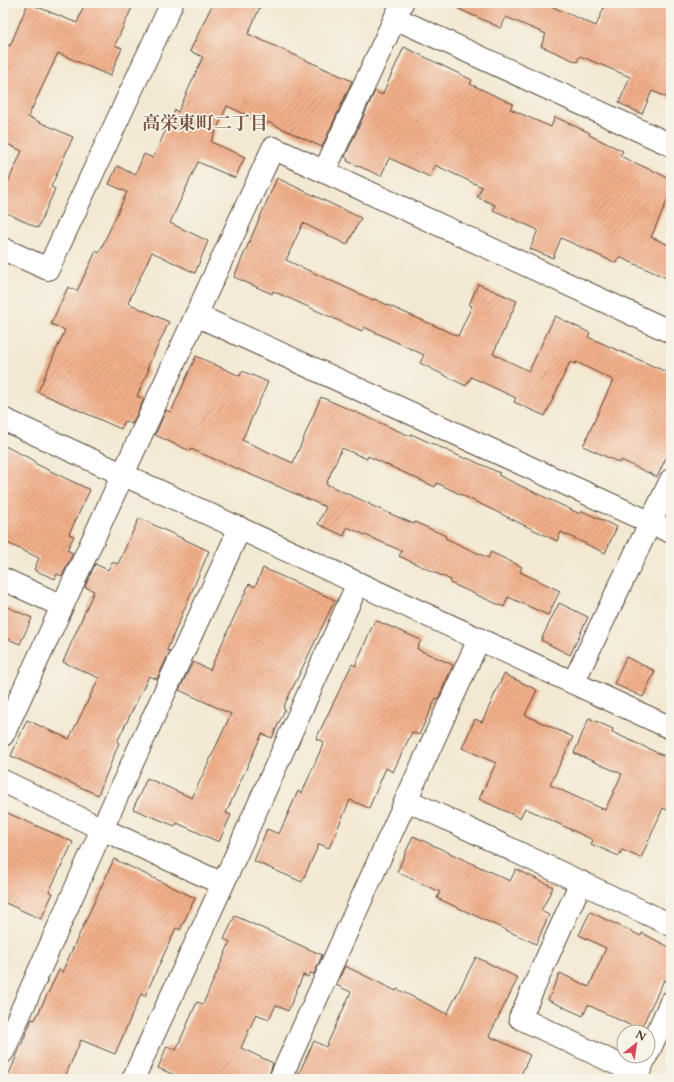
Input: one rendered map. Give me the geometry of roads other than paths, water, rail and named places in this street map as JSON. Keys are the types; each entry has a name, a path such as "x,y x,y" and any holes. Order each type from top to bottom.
{"street":[{"path":"3,249 48,269 172,3"},
{"path":"324,172 399,10 671,145"},
{"path":"3,735 273,148 671,332"},
{"path":"196,315 671,532"},
{"path":"3,419 671,728"},
{"path":"573,683 671,480"},
{"path":"3,1052 102,829 240,528"},
{"path":"3,579 62,606"},
{"path":"133,1079 223,884 358,583"},
{"path":"280,1079 479,639"},
{"path":"3,781 102,829 223,884"},
{"path":"407,800 671,925"},
{"path":"581,882 520,1018 616,1064"},
{"path":"656,1035 671,1002"},
{"path":"617,1064 638,1074 642,1064"}],"district":[{"name":"高栄東町二丁目","path":"205,123"}]}
